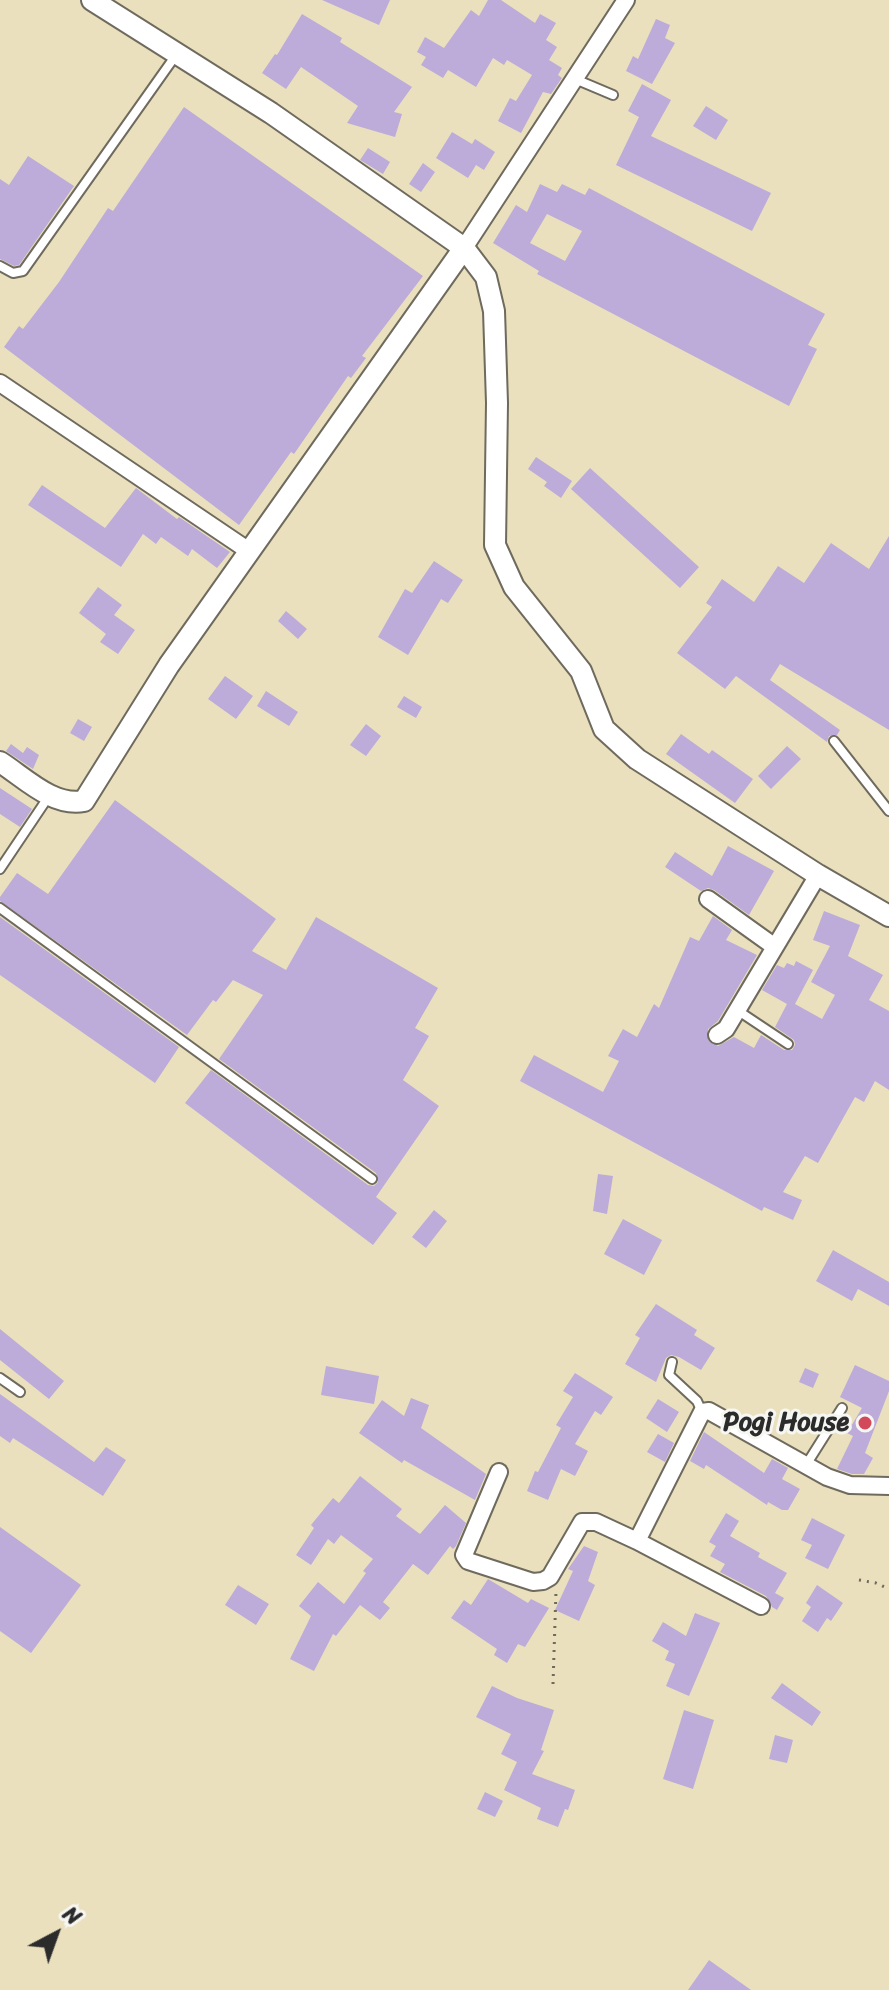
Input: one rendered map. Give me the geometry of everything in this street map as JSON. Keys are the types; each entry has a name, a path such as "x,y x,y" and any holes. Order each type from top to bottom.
{"street":[{"path":"92,0 271,113 464,248 486,277 494,311 497,403 495,545 514,587 581,671 604,729 637,759 818,875 889,916"},
{"path":"0,762 50,795 70,804 84,801 169,665 464,248 626,0"},
{"path":"0,383 249,551"},
{"path":"717,1035 726,1029 818,875"},
{"path":"708,899 775,947"},
{"path":"637,1541 702,1412 709,1411 827,1477 850,1485 889,1486"},
{"path":"499,1472 464,1555 468,1561 533,1582 550,1577 582,1522 596,1522 761,1606"}],"lane":[{"path":"0,266 13,273 23,271 177,53"},
{"path":"575,79 613,95"},
{"path":"834,741 889,811"},
{"path":"0,869 50,795"},
{"path":"0,908 372,1179"},
{"path":"737,1010 788,1044"},
{"path":"672,1362 669,1375 697,1401 702,1412"},
{"path":"0,1378 20,1392"},
{"path":"805,1466 842,1408"}],"path":[{"path":"550,1577 557,1599 554,1607 553,1684"},
{"path":"859,1580 889,1589"}],"building":[{"path":"322,0 390,0 379,25"},
{"path":"488,0 501,0 535,23 540,14 556,23 546,40 557,47 549,60 562,68 558,75 562,78 551,94 543,92 521,133 498,121 510,98 516,101 532,75 507,60 504,65 493,58 476,87 448,70 443,78 421,65 426,57 417,52 425,37 444,48 471,10 479,16"},
{"path":"302,14 412,87 394,112 402,114 395,137 347,123 358,106 301,67 286,89 262,73"},
{"path":"656,19 670,25 665,38 675,43 652,84 626,71 633,56 638,59"},
{"path":"642,84 671,100 651,136 771,193 752,231 616,165 639,117 628,111"},
{"path":"706,106 728,120 716,140 693,126"},
{"path":"184,107 423,276 362,356 366,358 351,378 348,376 294,454 291,452 239,525 4,347 19,326 23,329 59,282 108,208 113,211"},
{"path":"452,132 472,144 475,139 495,152 484,170 476,165 468,178 436,158"},
{"path":"368,148 390,162 383,174 360,160"},
{"path":"28,156 74,186 19,265 14,266 0,259 0,179 9,185"},
{"path":"423,163 435,172 421,192 409,184"},
{"path":"540,184 557,192 562,184 585,195 589,188 825,314 808,345 817,349 789,406 537,274 539,271 493,243 516,205 527,212","holes":["547,214 582,231 565,261 530,243"]},
{"path":"536,457 572,481 561,498 544,486 547,482 528,469"},
{"path":"590,468 699,567 680,588 571,489"},
{"path":"42,485 105,528 136,488 177,519 179,517 230,552 217,568 192,549 188,556 161,537 156,544 143,534 121,567 28,505"},
{"path":"889,536 889,730 780,664 770,680 840,730 837,735 829,736 827,742 736,676 725,689 677,653 712,607 706,603 722,579 754,602 778,566 804,583 831,543 869,569"},
{"path":"434,561 463,580 448,603 441,599 408,655 378,637 405,589 412,593"},
{"path":"98,587 122,605 114,615 135,630 118,654 100,642 106,634 79,613"},
{"path":"286,611 307,629 298,639 278,621"},
{"path":"225,676 253,696 236,719 208,699"},
{"path":"266,691 298,712 289,726 257,706"},
{"path":"404,696 422,707 416,718 397,707"},
{"path":"78,719 92,727 84,741 70,733"},
{"path":"366,724 381,736 366,756 350,745"},
{"path":"681,734 709,754 712,750 753,779 735,803 666,754"},
{"path":"11,744 23,753 27,747 39,755 33,769 6,751"},
{"path":"787,746 801,759 771,789 758,776"},
{"path":"0,788 32,809 20,827 0,814"},
{"path":"115,800 276,919 252,951 286,970 316,917 438,988 415,1028 429,1036 403,1080 439,1106 376,1197 397,1213 373,1245 185,1103 211,1070 368,1185 374,1186 378,1182 376,1173 219,1059 263,995 233,980 216,1002 213,1000 187,1035 0,901 17,873 48,894"},
{"path":"728,846 774,871 749,915 714,890 708,888 701,891 665,867 675,852 712,876"},
{"path":"824,911 860,925 848,956 883,975 869,1000 889,1011 889,1090 875,1081 864,1102 855,1097 818,1163 805,1156 783,1192 802,1200 793,1220 764,1207 762,1211 520,1081 534,1055 603,1092 619,1061 608,1056 623,1029 637,1037 654,1004 659,1008 690,937 699,941 713,916 732,930 726,940 757,955 718,1021 708,1029 708,1040 718,1046 734,1037 754,1048 761,1035 784,1050 792,1050 794,1040 775,1027 787,1004 762,990 777,965 784,968 787,963 794,966 796,961 813,970 795,1004 822,1019 835,995 811,982 830,946 813,940"},
{"path":"0,917 179,1047 155,1083 0,975"},
{"path":"598,1174 613,1176 607,1214 593,1211"},
{"path":"434,1210 447,1221 426,1248 412,1237"},
{"path":"623,1219 662,1240 644,1275 604,1254"},
{"path":"833,1250 889,1282 889,1306 858,1289 852,1301 816,1281"},
{"path":"656,1304 697,1330 694,1335 715,1348 701,1370 671,1355 666,1358 656,1382 625,1364 640,1338 635,1335"},
{"path":"0,1329 64,1381 49,1399 0,1360"},
{"path":"855,1365 889,1381 889,1391 865,1453 873,1458 864,1474 837,1469 853,1436 847,1433 862,1408 840,1397"},
{"path":"326,1366 379,1376 374,1404 321,1395"},
{"path":"805,1368 819,1374 813,1388 799,1382"},
{"path":"575,1373 613,1397 601,1415 595,1411 575,1444 588,1451 575,1476 561,1469 548,1500 527,1491 535,1471 538,1472 561,1428 556,1425 573,1397 563,1391"},
{"path":"0,1394 94,1462 106,1447 126,1460 103,1496 13,1438 10,1443 0,1436"},
{"path":"411,1398 429,1405 421,1428 486,1474 475,1500 404,1460 402,1463 359,1433 382,1400 404,1416"},
{"path":"658,1399 679,1412 667,1432 646,1418"},
{"path":"704,1432 764,1473 772,1459 788,1468 782,1479 800,1489 788,1510 768,1502 767,1505 706,1465 704,1469 690,1461"},
{"path":"658,1434 674,1443 665,1462 647,1452"},
{"path":"360,1476 402,1509 396,1516 420,1534 445,1505 466,1523 456,1546 453,1549 450,1546 428,1575 413,1564 383,1602 390,1608 380,1620 360,1605 336,1636 333,1634 314,1671 290,1659 311,1616 299,1606 318,1582 344,1604 373,1559 341,1535 334,1544 328,1539 311,1565 296,1555 314,1528 311,1525 333,1498 339,1503"},
{"path":"726,1513 739,1521 730,1536 787,1573 775,1593 784,1598 777,1610 766,1596 720,1572 725,1564 710,1556 716,1546 709,1542"},
{"path":"812,1518 845,1535 828,1569 805,1558 812,1545 801,1540"},
{"path":"0,1527 81,1585 31,1653 0,1631"},
{"path":"584,1546 598,1552 588,1581 595,1585 579,1621 555,1610 573,1571 568,1569"},
{"path":"488,1579 528,1603 531,1599 549,1608 525,1647 518,1644 507,1663 494,1655 497,1649 451,1618 464,1600 471,1605"},
{"path":"238,1585 269,1604 256,1625 225,1605"},
{"path":"817,1585 843,1603 831,1621 827,1618 818,1632 802,1621 811,1607 806,1603"},
{"path":"695,1613 720,1623 689,1696 666,1686 675,1664 665,1660 669,1651 652,1641 663,1622 686,1636"},
{"path":"782,1683 821,1712 812,1726 771,1698"},
{"path":"492,1686 554,1710 541,1750 544,1751 532,1774 575,1790 558,1827 537,1819 541,1808 504,1790 517,1762 501,1754 511,1734 476,1717"},
{"path":"684,1710 714,1720 693,1789 663,1779"},
{"path":"775,1735 793,1740 787,1763 769,1759"},
{"path":"485,1792 503,1801 495,1817 477,1809"},
{"path":"709,1960 751,1990 688,1990"}],"place":[{"name":"Pogi House","path":"865,1423"}]}
